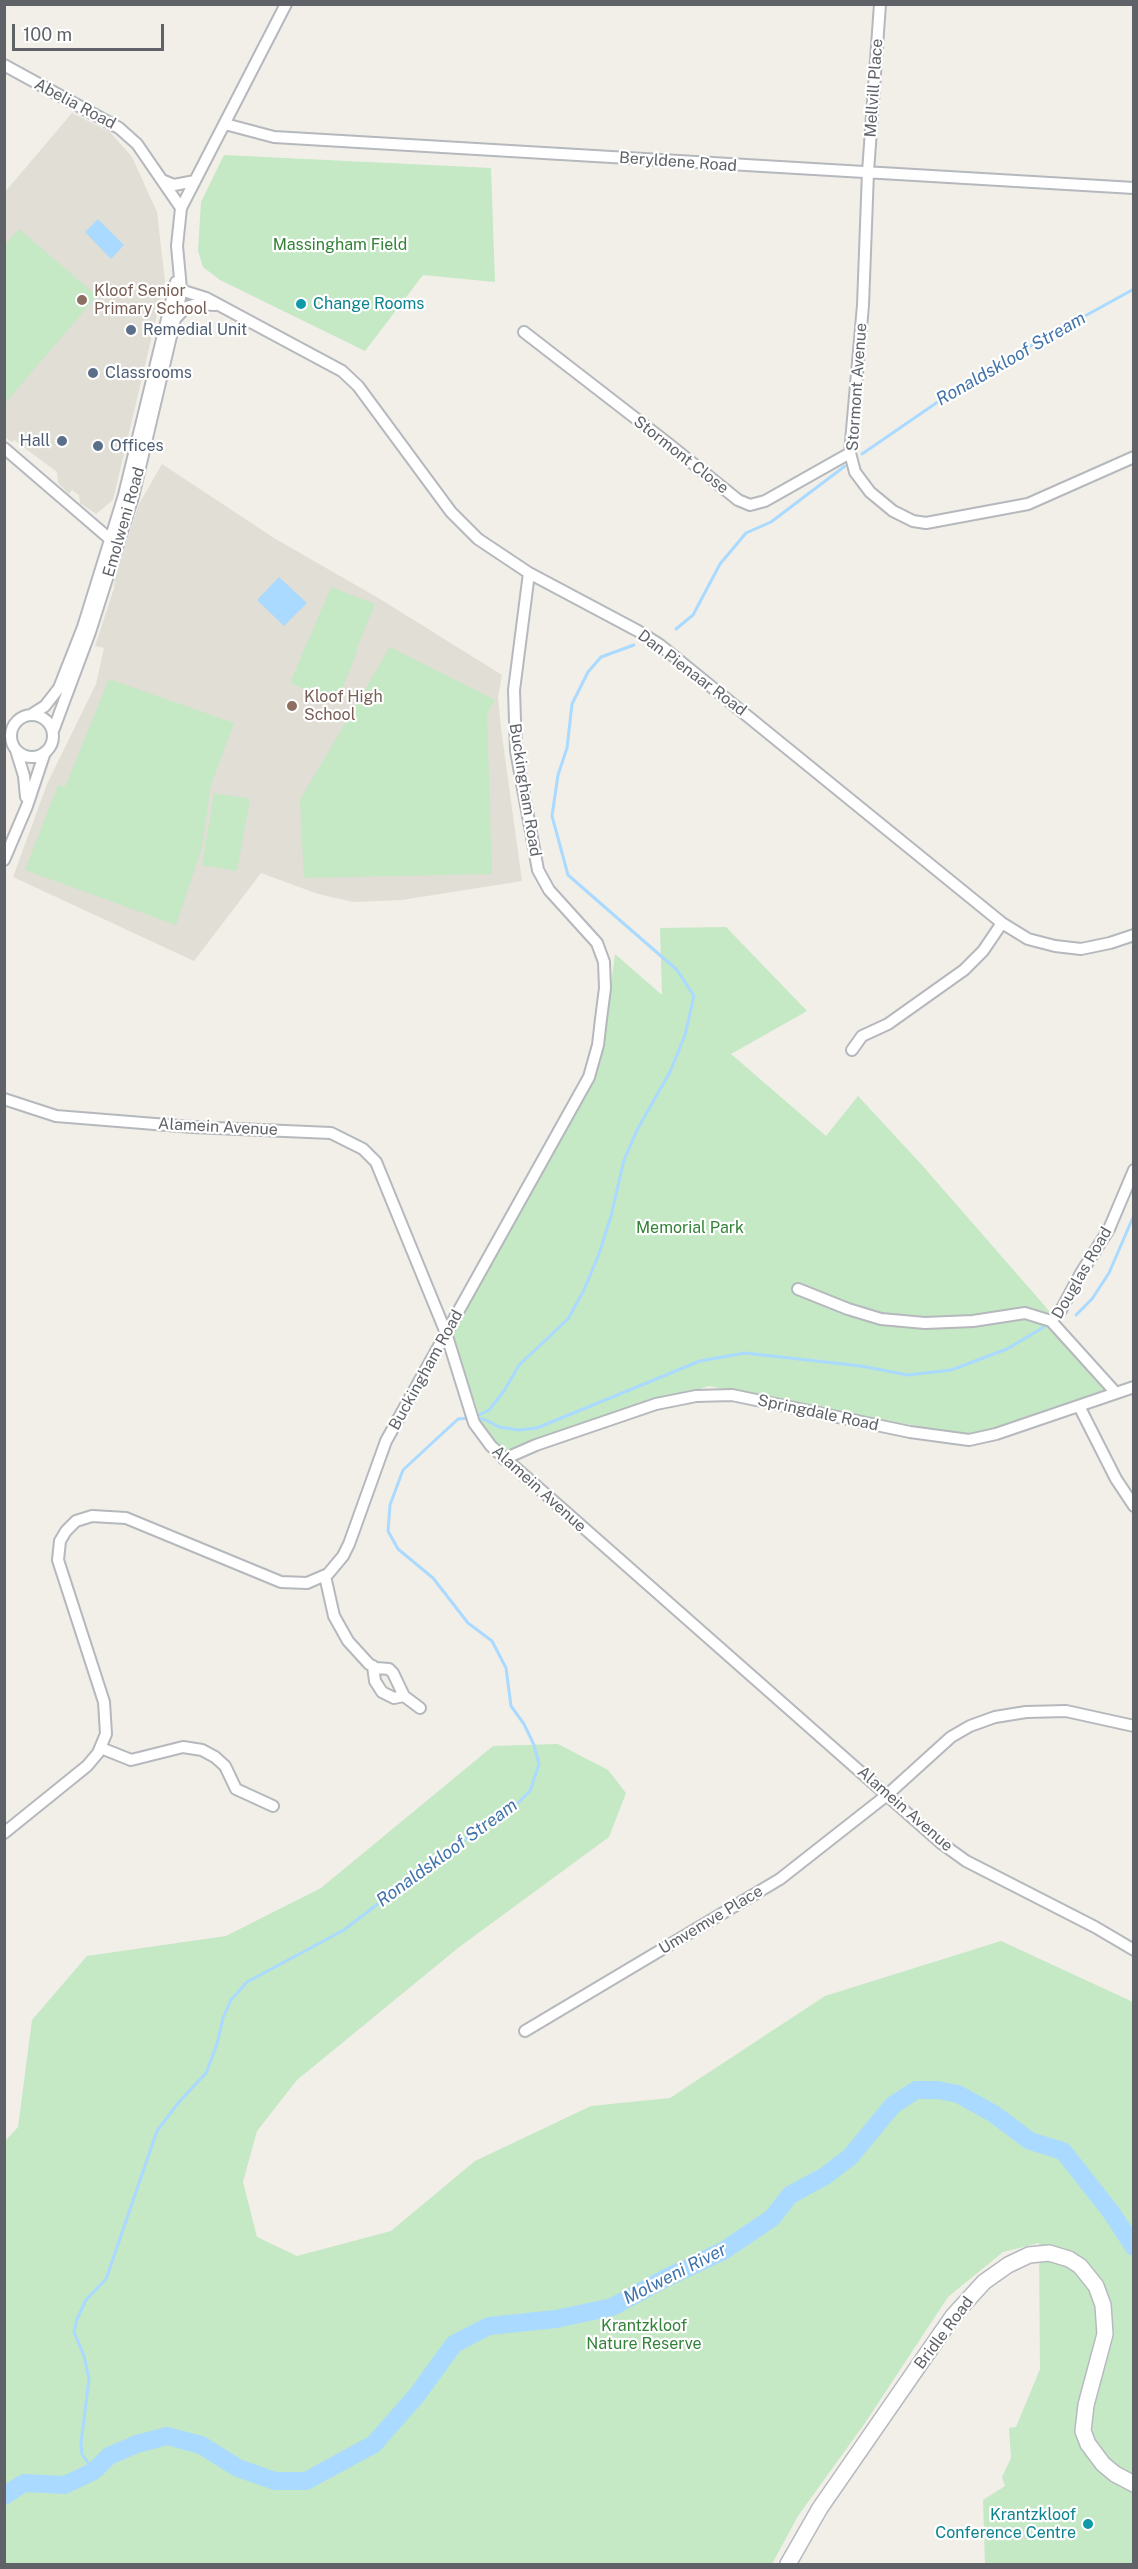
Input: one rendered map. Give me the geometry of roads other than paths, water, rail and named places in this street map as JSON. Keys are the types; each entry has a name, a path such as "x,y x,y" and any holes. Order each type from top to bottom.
{"main road":[{"name":"Bridle Road","path":"788,2565 820,2508 953,2316 984,2282 1008,2265 1029,2256 1049,2253 1069,2259 1080,2266 1096,2286 1103,2305 1105,2334 1086,2405 1083,2431 1088,2444 1103,2464 1126,2482 1134,2484"}],"street":[{"name":"Emolweni Road","path":"53,731 90,632 133,497 176,319 179,273 177,246 181,208 286,4"},
{"name":"Mellvill Place","path":"868,172 880,4"},
{"name":"Abelia Road","path":"4,65 119,128 137,144 181,208"},
{"name":"Beryldene Road","path":"225,124 274,137 1134,188"},
{"name":"Stormont Avenue","path":"868,172 863,305 850,453 855,472 870,492 902,517 926,523 1028,504 1134,457"},
{"path":"162,179 174,185 195,181"},
{"name":"Emolweni Road","path":"26,716 45,706 59,688 83,627 111,540 178,289"},
{"name":"Dan Pienaar Road","path":"178,289 206,298 349,376 465,527 529,573 660,645 1002,924 1028,939 1055,946 1081,949 1110,943 1134,934"},
{"path":"176,319 186,307 197,304 218,305"},
{"name":"Stormont Close","path":"524,332 744,503 750,505 765,501 850,453"},
{"path":"4,448 111,540"},
{"path":"87,520 103,525 115,525"},
{"name":"Buckingham Road","path":"325,1576 343,1556 378,1457 589,1077 598,1045 605,988 604,962 597,943 549,890 538,870 516,752 513,703 529,573"},
{"path":"26,716 12,729 12,746 25,784 27,806"},
{"path":"4,719 26,716 47,721 53,731 51,745 45,752 27,806 4,860"},
{"path":"12,746 27,756 45,752"},
{"path":"852,1050 862,1036 888,1024 964,969 983,951 1002,924"},
{"name":"Alamein Avenue","path":"4,1099 56,1116 192,1127 331,1133 363,1149 376,1162 446,1333 473,1418 504,1458 941,1844 966,1861 1095,1927 1134,1950"},
{"name":"Douglas Road","path":"1116,1392 1051,1321 1061,1310 1109,1229 1134,1170"},
{"path":"798,1289 848,1309 882,1319 925,1323 973,1321 1025,1313 1051,1321"},
{"name":"Springdale Road","path":"504,1458 656,1404 710,1394 732,1395 910,1432 969,1440 996,1434 1134,1387"},
{"path":"1079,1406 1116,1479 1134,1506"},
{"path":"4,1833 87,1766 100,1748 106,1734 104,1702 58,1560 60,1541 76,1521 92,1516 126,1518 282,1582 301,1584 325,1576 334,1616 361,1658 373,1666 389,1669 404,1696 420,1708"},
{"path":"373,1666 375,1682 382,1692 394,1698 404,1696"},
{"name":"Umvemve Place","path":"525,2031 780,1879 887,1795 951,1737 970,1726 995,1717 1026,1712 1066,1711 1134,1726"},
{"path":"100,1748 131,1760 183,1747 202,1750 225,1766 236,1789 273,1806"}],"water":[{"path":"98,219 124,245 111,259 85,232"},
{"path":"279,577 307,603 284,626 257,600"}],"waterway":[{"name":"Ronaldskloof Stream","path":"862,454 974,377 1134,289"},
{"name":"Ronaldskloof Stream","path":"676,629 693,615 720,564 746,533 771,522 845,466"},
{"name":"Ronaldskloof Stream","path":"475,1417 489,1410 504,1391 519,1365 568,1319 583,1292 599,1254 611,1216 624,1160 637,1130 670,1072 685,1035 694,996 677,970 568,875 552,816 558,775 567,748 572,704 588,672 601,657 634,645"},
{"path":"1076,1315 1092,1299 1109,1273 1134,1215"},
{"path":"474,1418 486,1420 499,1427 518,1430 537,1428 700,1361 745,1353 861,1366 908,1375 951,1370 1007,1349 1044,1327"},
{"name":"Ronaldskloof Stream","path":"94,2471 82,2454 81,2443 89,2379 84,2356 74,2332 77,2319 86,2300 106,2279 157,2131 179,2102 206,2073 231,2000 247,1982 344,1930 472,1834 509,1812 530,1791 539,1764 534,1745 524,1724 511,1706 506,1668 492,1641 468,1623 433,1578 398,1549 388,1531 390,1505 403,1470 458,1419 469,1418"},
{"name":"Molweni River","path":"4,2496 24,2483 65,2485 94,2471 109,2456 137,2444 167,2436 201,2445 238,2468 275,2481 306,2481 374,2444 417,2395 454,2344 489,2326 556,2319 612,2307 723,2251 772,2218 790,2195 825,2176 850,2157 893,2105 916,2090 937,2090 958,2094 994,2114 1030,2141 1063,2151 1111,2212 1134,2247"}],"place":[{"name":"Kloof Senior Primary School","path":"82,300"},
{"name":"Change Rooms","path":"301,304"},
{"name":"Remedial Unit","path":"131,330"},
{"name":"Classrooms","path":"93,373"},
{"name":"Hall","path":"62,441"},
{"name":"Offices","path":"98,446"},
{"name":"Kloof High School","path":"292,706"},
{"name":"Krantzkloof Conference Centre","path":"1088,2524"}],"park label":[{"name":"Massingham Field","path":"340,245"},
{"name":"Memorial Park","path":"690,1228"},
{"name":"Krantzkloof Nature Reserve","path":"644,2335"}]}
